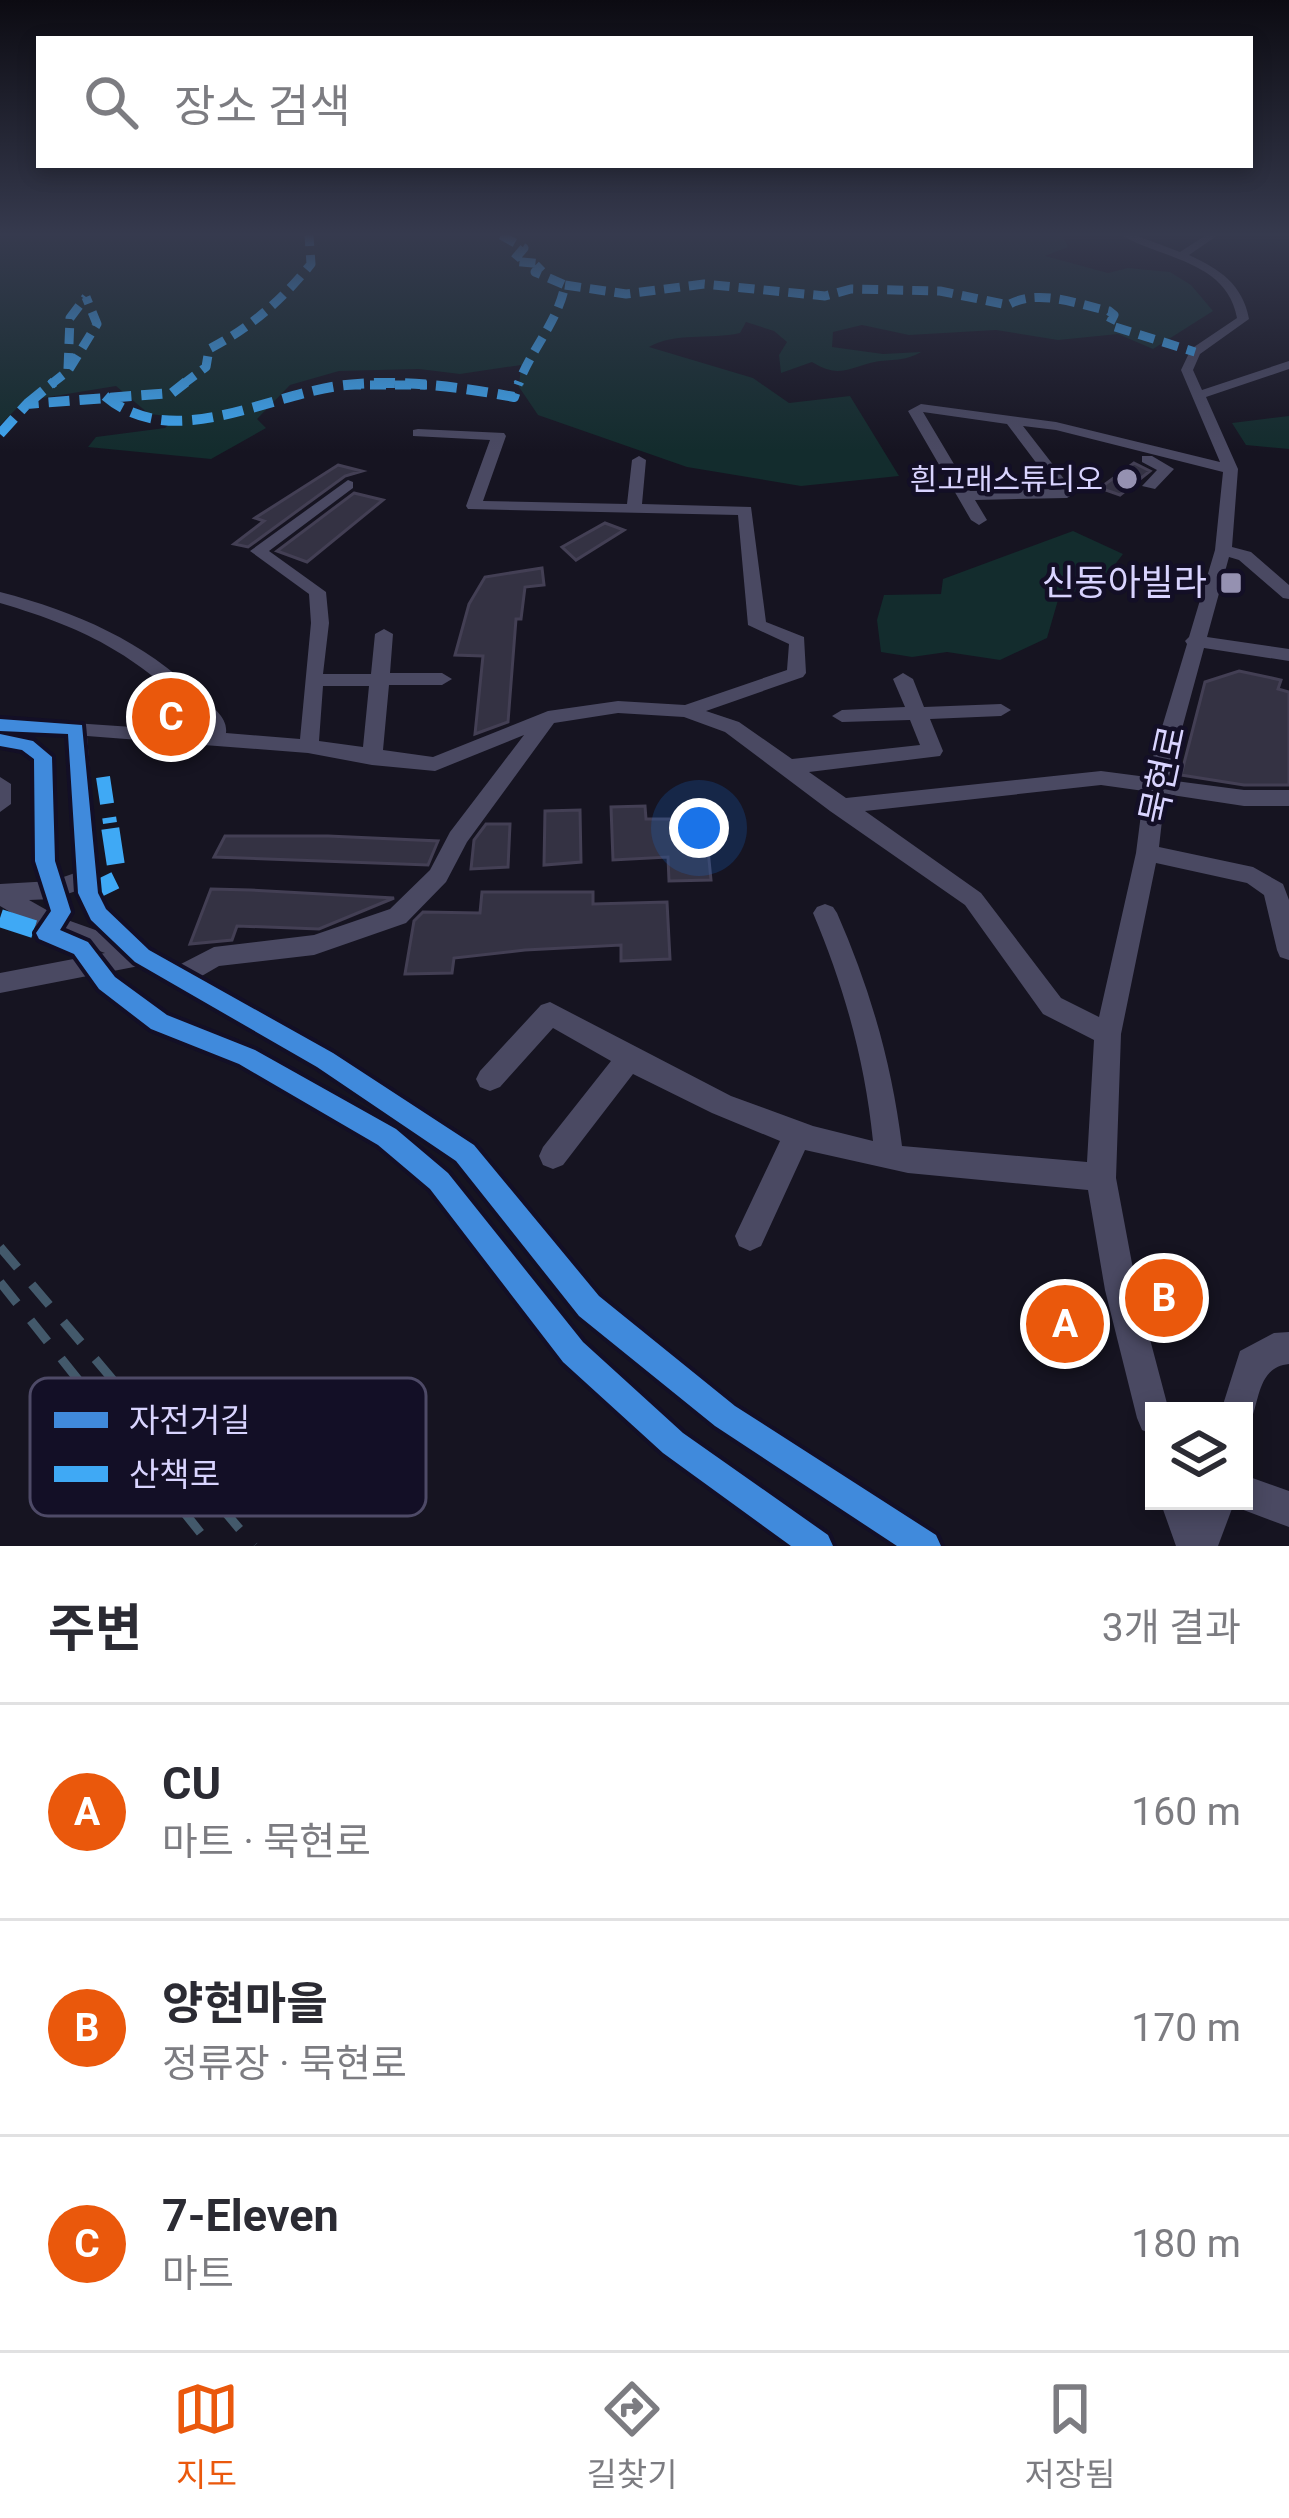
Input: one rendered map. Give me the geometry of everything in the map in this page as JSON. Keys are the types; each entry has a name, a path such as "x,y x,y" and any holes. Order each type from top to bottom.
{"street":[{"path":"1231,469 1187,370 1195,352 1243,319 1243,307"},
{"path":"1197,397 1289,364"},
{"path":"979,520 915,411 944,408 1011,419 1231,469"},
{"path":"966,496 1067,493 1011,419"},
{"path":"418,433 499,436 474,506 746,510 757,625 798,641 796,673 686,711"},
{"path":"1149,453 1146,461 1167,469 1150,486"},
{"path":"634,508 639,460"},
{"name":"묵현로","path":"1150,1402 1121,1290 1101,1178 1108,1034 1148,854 1156,784 1223,550 1231,469"},
{"path":"308,746 316,716 314,680 325,626 317,592 257,551 348,485"},
{"path":"1223,550 1245,556 1289,595"},
{"path":"0,597 123,639 167,673 217,724 215,740"},
{"path":"372,758 384,634"},
{"path":"1194,641 1289,655"},
{"path":"314,680 442,679"},
{"path":"787,767 933,752 903,679"},
{"path":"0,725 308,746 434,764 548,717 618,707 686,711 732,727 973,899 1052,1006 1108,1034"},
{"path":"842,716 1001,710"},
{"path":"179,976 214,957 314,945 398,916 438,876 458,838 548,717"},
{"path":"76,729 85,879 98,914 142,956"},
{"path":"838,806 1052,780 1156,784 1244,798 1289,798"},
{"path":"0,784 0,804"},
{"path":"1148,854 1253,875 1275,890 1289,950"},
{"path":"0,894 53,890 85,879"},
{"path":"0,894 51,924 142,956 179,976 326,1060 465,1153 589,1306 725,1416 925,1546"},
{"path":"825,914 848,963 882,1084 889,1156"},
{"path":"0,983 142,956"},
{"path":"490,1079 550,1013 673,1085 799,1132 889,1156 1022,1165 1101,1178"},
{"path":"553,1156 629,1059"},
{"path":"750,1236 799,1132"},
{"path":"1241,1402 1252,1363 1274,1348 1289,1348"},
{"path":"1253,1495 1289,1509"},
{"path":"1182,1510 1197,1546"},
{"path":"1197,1546 1212,1510"}],"green space":[{"path":"0,307 1210,307 1213,311 1153,349 1118,334 1058,340 996,330 909,335 862,325 833,332 832,347 883,354 921,352 841,371 812,362 781,373 779,355 787,342 774,331 746,322 740,333 670,339 649,347 753,378 789,403 850,396 899,476 801,486 687,467 538,415 519,387 521,365 460,374 419,369 339,371 290,385 257,419 266,428 211,459 88,447 96,437 165,428 176,417 149,414 116,386 24,401 0,425"},
{"path":"1289,416 1289,449 1246,445 1232,423"},
{"path":"1073,531 1123,554 1102,581 1058,600 1047,638 1000,660 947,652 912,657 881,652 877,620 884,595 941,594 943,579"}],"building":[{"name":"흰고래스튜디오","path":"1134,463 1150,471 1120,495 1100,488"},
{"path":"338,465 362,471 345,476 248,547 234,544 264,521 255,518"},
{"path":"354,493 383,500 307,562 277,551"},
{"path":"605,523 624,530 576,560 562,547"},
{"path":"542,568 544,585 525,587 521,619 516,619 508,722 475,734 483,656 455,655 469,604 485,577"},
{"path":"1239,671 1281,680 1278,689 1289,692 1289,785 1244,785 1181,775 1205,682"},
{"path":"645,806 646,819 705,819 711,880 669,881 668,857 613,860 611,807"},
{"path":"580,810 581,862 544,865 545,811"},
{"path":"486,824 510,824 508,867 471,869 474,840"},
{"path":"225,836 438,841 428,865 214,857"},
{"path":"211,889 394,898 319,929 237,926 232,940 190,944"},
{"path":"482,892 593,892 593,904 667,902 670,959 621,961 621,945 525,950 454,958 452,973 405,974 414,921 423,912 480,913"}],"railway":[{"path":"0,1247 111,1378"},
{"path":"0,1282 77,1378"},
{"path":"187,1516 211,1546"},
{"path":"229,1516 254,1546"}],"marked path":[{"path":"68,369 70,318 78,307"},
{"path":"27,404 68,371 97,324 90,307"},
{"path":"0,434 27,404 172,393 206,367 209,349 271,307"},
{"path":"105,396 125,413 153,421 220,415 346,385 431,385 514,397 531,350 561,307"},
{"path":"1091,307 1114,315 1109,325 1195,352"},
{"path":"83,896 118,879 103,777"},
{"path":"0,918 46,933 52,923"}],"cycle path":[{"path":"0,725 76,729 88,893 98,914 142,956 325,1060 465,1153 589,1306 725,1416 925,1546"},
{"path":"0,740 27,745 43,757 45,861 61,912 46,933 81,948 107,983 159,1022 247,1057 387,1137 439,1181 573,1352 673,1443 817,1546"}],"place":[{"name":"흰고래스튜디오","path":"1127,479"},
{"name":"신동아빌라","path":"1231,583"},
{"name":"7-Eleven","path":"171,717"},
{"name":"양현마을","path":"1164,1298"},
{"name":"CU","path":"1065,1324"}]}
